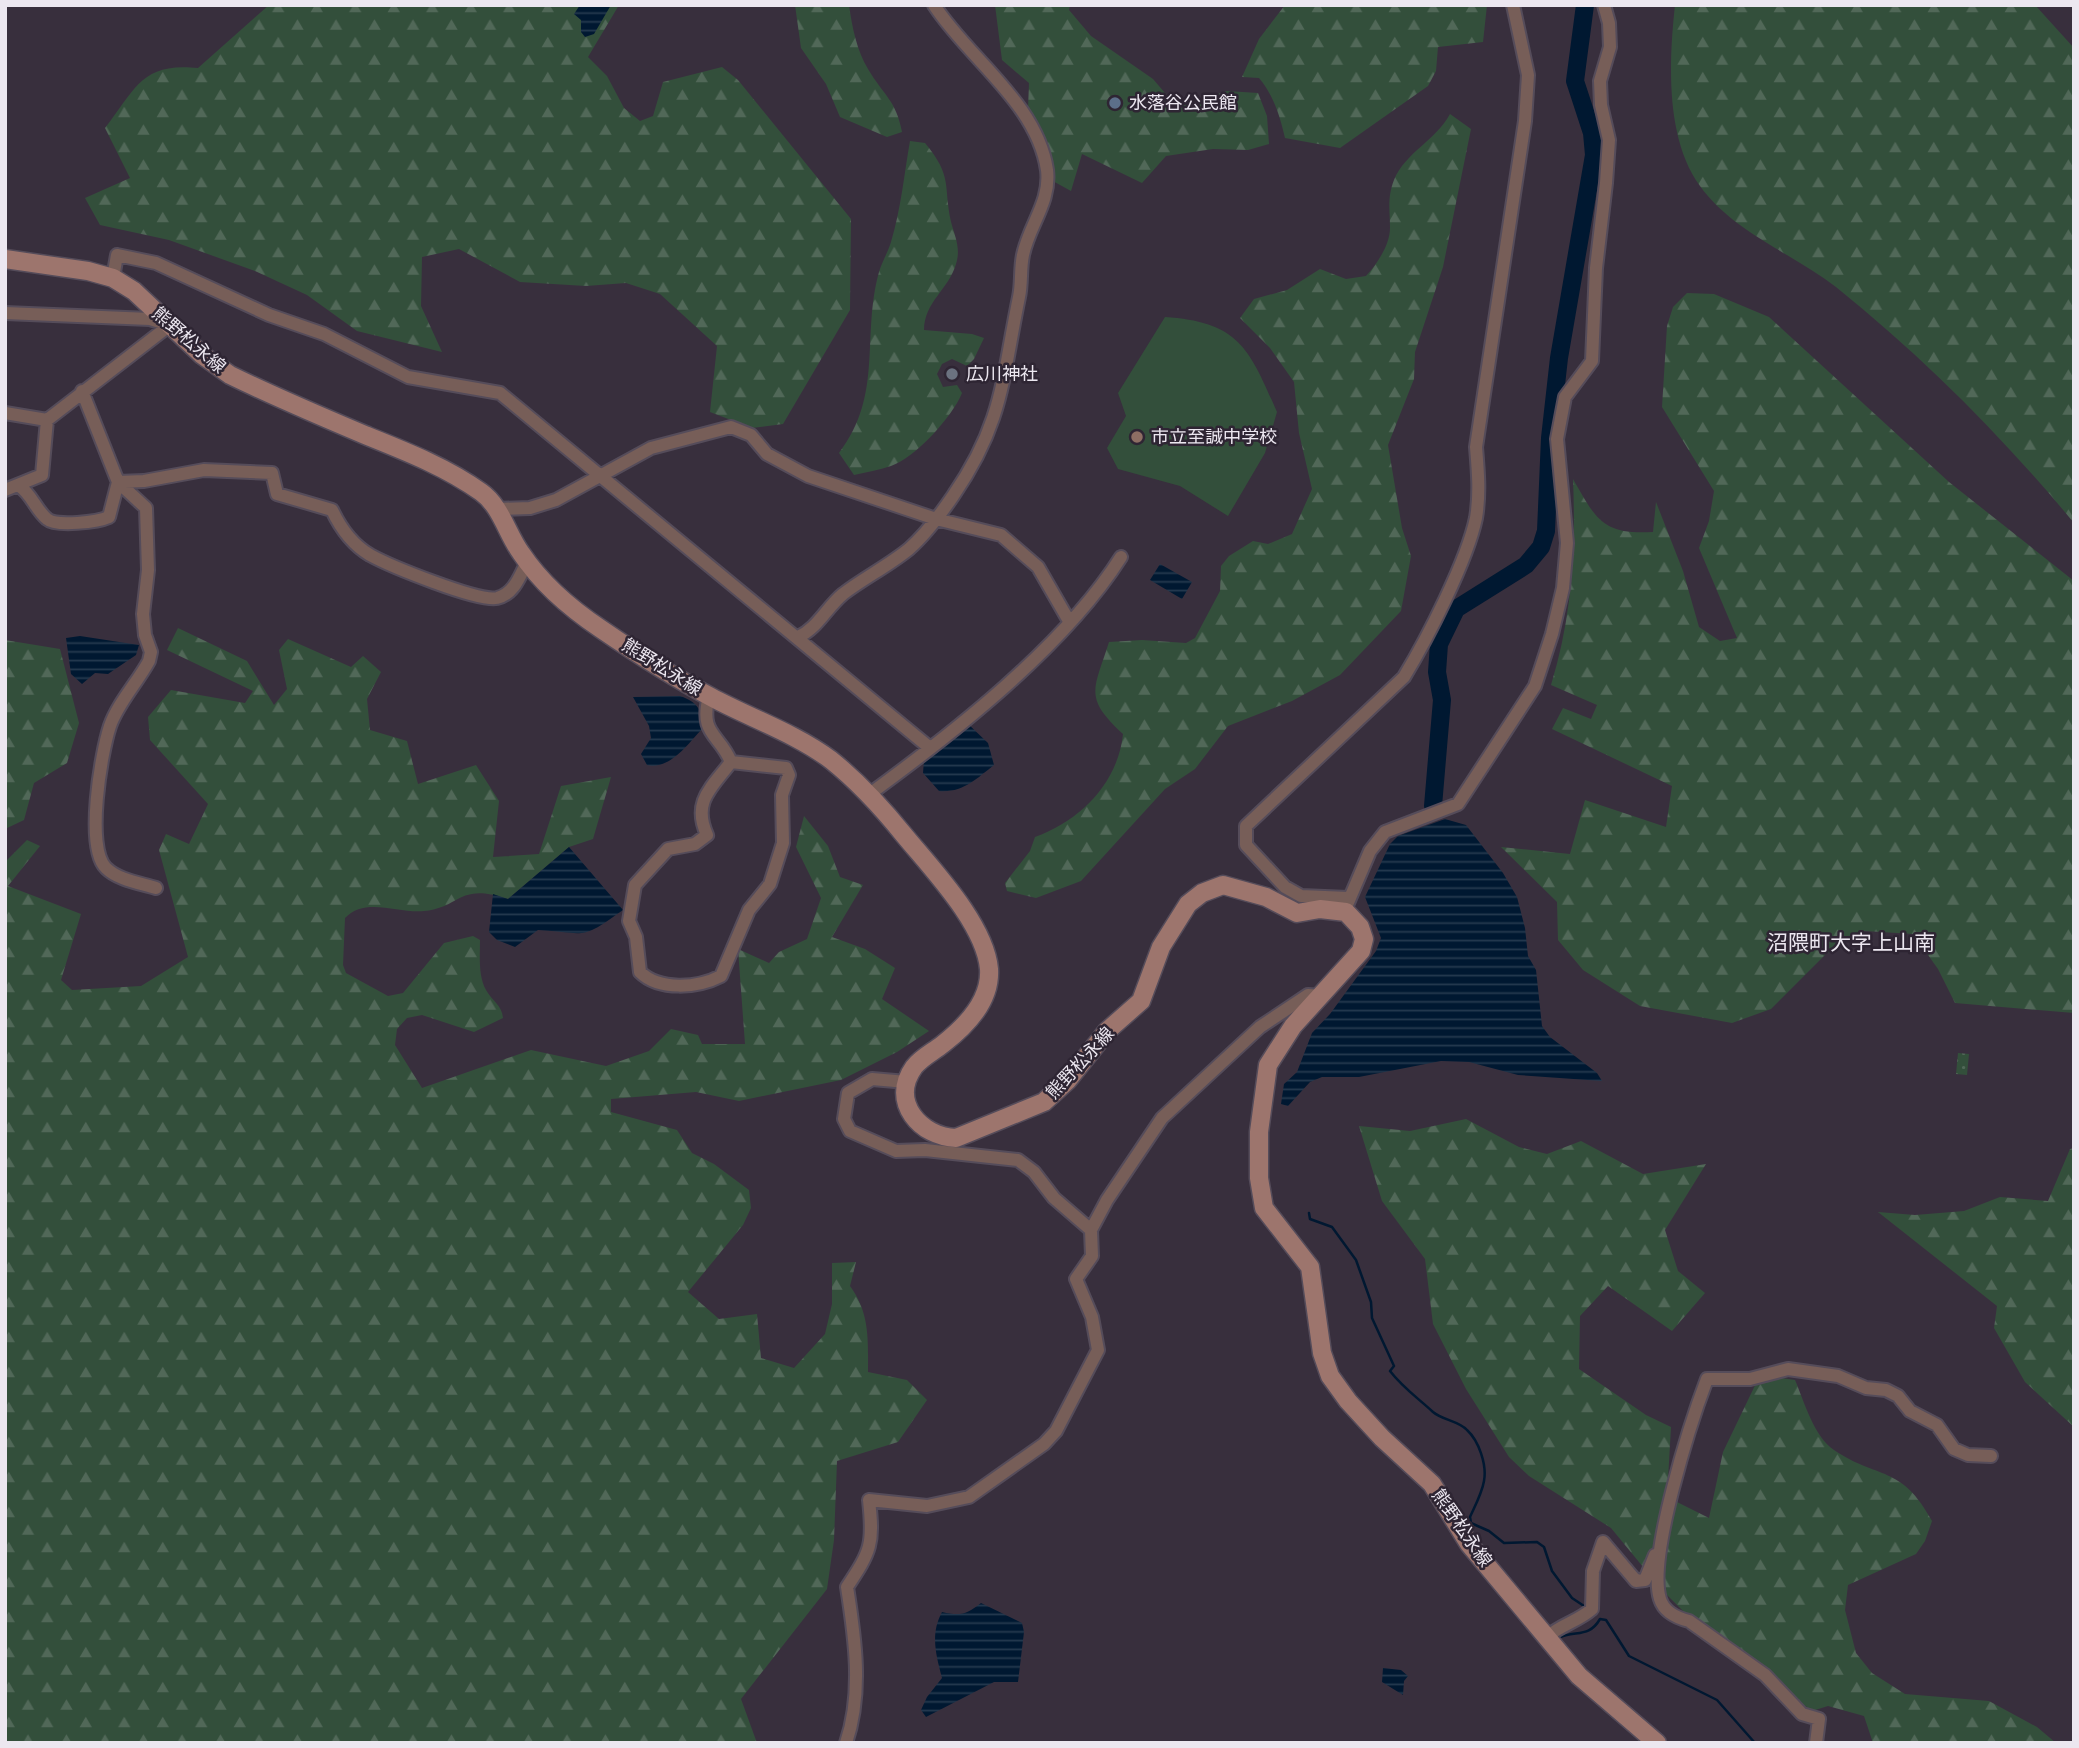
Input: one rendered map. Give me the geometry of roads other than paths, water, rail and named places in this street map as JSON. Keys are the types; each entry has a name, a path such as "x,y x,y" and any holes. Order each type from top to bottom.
{"main road":[{"name":"熊野松永線","path":"5,259 88,271 113,278 134,291 202,355 230,375 431,462 484,493 497,509 527,562 569,605 599,628 709,696 800,741 831,761 901,831 956,900 977,934 989,967 988,989 978,1010 943,1044 923,1058 907,1082"},
{"name":"熊野松永線","path":"927,1141 956,1138 1044,1102 1068,1080 1107,1031 1141,1001 1161,947 1188,904 1202,894 1223,885 1253,892 1297,913 1347,905 1364,939 1361,951 1293,1026 1268,1065 1259,1132 1259,1178 1264,1208 1310,1267 1322,1353 1331,1376 1364,1420 1432,1484 1469,1544 1578,1676 1657,1743"},
{"path":"907,1082 909,1111 927,1141"}],"street":[{"path":"797,637 806,634 843,594 875,575 911,547 936,519 975,462 996,416 1019,296 1023,256 1031,228 1048,196 1046,169 1027,120 1003,86 934,5"},
{"path":"1513,5 1528,75 1525,121 1476,447 1479,486 1475,519 1467,547 1420,650 1404,677 1246,826 1246,845 1285,887 1301,896 1347,905 1370,851 1385,832 1458,804 1535,686 1563,588 1567,543 1557,439 1565,397 1592,362 1596,268 1609,140 1601,105 1600,81 1610,47 1609,23 1604,5"},
{"path":"113,278 117,256 156,263 269,315 324,334 394,371 500,393 596,476 930,748"},
{"path":"5,313 150,319 170,326"},
{"path":"5,491 44,472 47,420 170,326"},
{"path":"82,391 118,482 146,508 148,570 143,614 145,635 151,652 149,662 110,727 96,809 95,839 98,856 105,868 117,876 156,888"},
{"path":"5,413 47,420"},
{"path":"497,509 530,508 556,500 652,448 731,427 751,435 767,454 808,476 936,519 1001,535 1026,554 1048,582 1069,621"},
{"path":"118,482 144,481 204,470 272,473 276,494 332,510 341,528 369,554 474,598 496,598 507,593 527,562"},
{"path":"18,485 27,491 48,520 57,523 100,521 109,517 118,482"},
{"path":"867,796 930,748 1023,670 1069,621 1121,557"},
{"path":"709,696 706,707 708,731 726,750 732,762"},
{"path":"732,762 786,768 789,775 782,795 783,843 770,884 749,910 720,976 688,986 648,980 639,972 636,937 629,921 635,885 668,849 695,844 707,835 700,819 702,802 732,762"},
{"path":"846,1743 856,1702 854,1629 847,1587 865,1560 873,1540 869,1500 927,1506 969,1497 1026,1459 1056,1431 1098,1350 1091,1317 1076,1279 1092,1256 1091,1230 1107,1200 1162,1118 1185,1094 1262,1025 1308,995 1322,996"},
{"path":"907,1082 872,1079 848,1093 844,1119 850,1131 896,1151 927,1141 1018,1160 1034,1172 1054,1198 1091,1230"},
{"path":"1816,1743 1819,1719 1802,1714 1765,1675 1689,1621 1674,1617 1660,1600 1662,1547 1684,1438 1707,1379 1750,1379 1788,1368 1839,1376 1866,1388 1886,1390 1898,1396 1910,1411 1937,1425 1955,1449 1968,1455 1991,1456"},
{"path":"1547,1637 1560,1625 1576,1622 1592,1609 1593,1571 1603,1542 1636,1581 1645,1580 1654,1556 1662,1547"}],"water":[{"path":"580,5 611,5 594,34 585,37 581,32 581,20 574,14"},
{"path":"1160,564 1192,582 1182,599 1150,580"},
{"path":"80,636 139,645 136,655 108,674 95,673 82,684 71,674 66,638"},
{"path":"680,696 698,708 702,717 702,729 671,760 655,766 647,765 641,754 651,738 649,726 633,697"},
{"path":"966,722 988,743 994,765 962,787 939,791 923,773 924,760"},
{"path":"1445,819 1466,825 1503,873 1517,897 1525,928 1528,956 1536,970 1542,1026 1550,1037 1597,1073 1602,1081 1518,1075 1469,1062 1441,1061 1359,1077 1322,1077 1310,1082 1288,1106 1281,1104 1284,1084 1297,1072 1312,1033 1330,1014 1376,951 1381,938 1365,897 1390,844 1398,836"},
{"path":"569,847 623,910 599,927 583,933 538,930 515,947 497,940 489,932 493,894 508,899"},
{"path":"981,1603 1022,1623 1024,1632 1018,1682 994,1682 926,1717 921,1710 927,1697 942,1678 936,1653 938,1620 942,1612 963,1614"},
{"path":"1383,1668 1401,1670 1408,1676 1404,1681 1403,1695 1382,1682"}],"waterway":[{"path":"1433,806 1442,700 1437,672 1439,644 1456,609 1526,565 1541,547 1546,531 1550,438 1559,358 1594,155 1592,133 1575,81 1585,5"},
{"path":"1309,1213 1310,1219 1332,1227 1356,1260 1371,1302 1372,1318 1394,1366 1390,1371 1433,1412 1464,1427 1475,1440 1485,1475 1482,1490 1470,1517 1471,1523 1489,1531 1504,1543 1537,1542 1544,1547 1552,1571 1572,1598 1587,1608"},
{"path":"1558,1638 1587,1631 1600,1619 1606,1620 1629,1656 1717,1700 1755,1743"}],"place":[{"name":"水落谷公民館","path":"1115,103"},
{"name":"広川神社","path":"952,374"},
{"name":"市立至誠中学校","path":"1137,437"}],"district":[{"name":"沼隈町大字上山南","path":"1851,942"}]}
